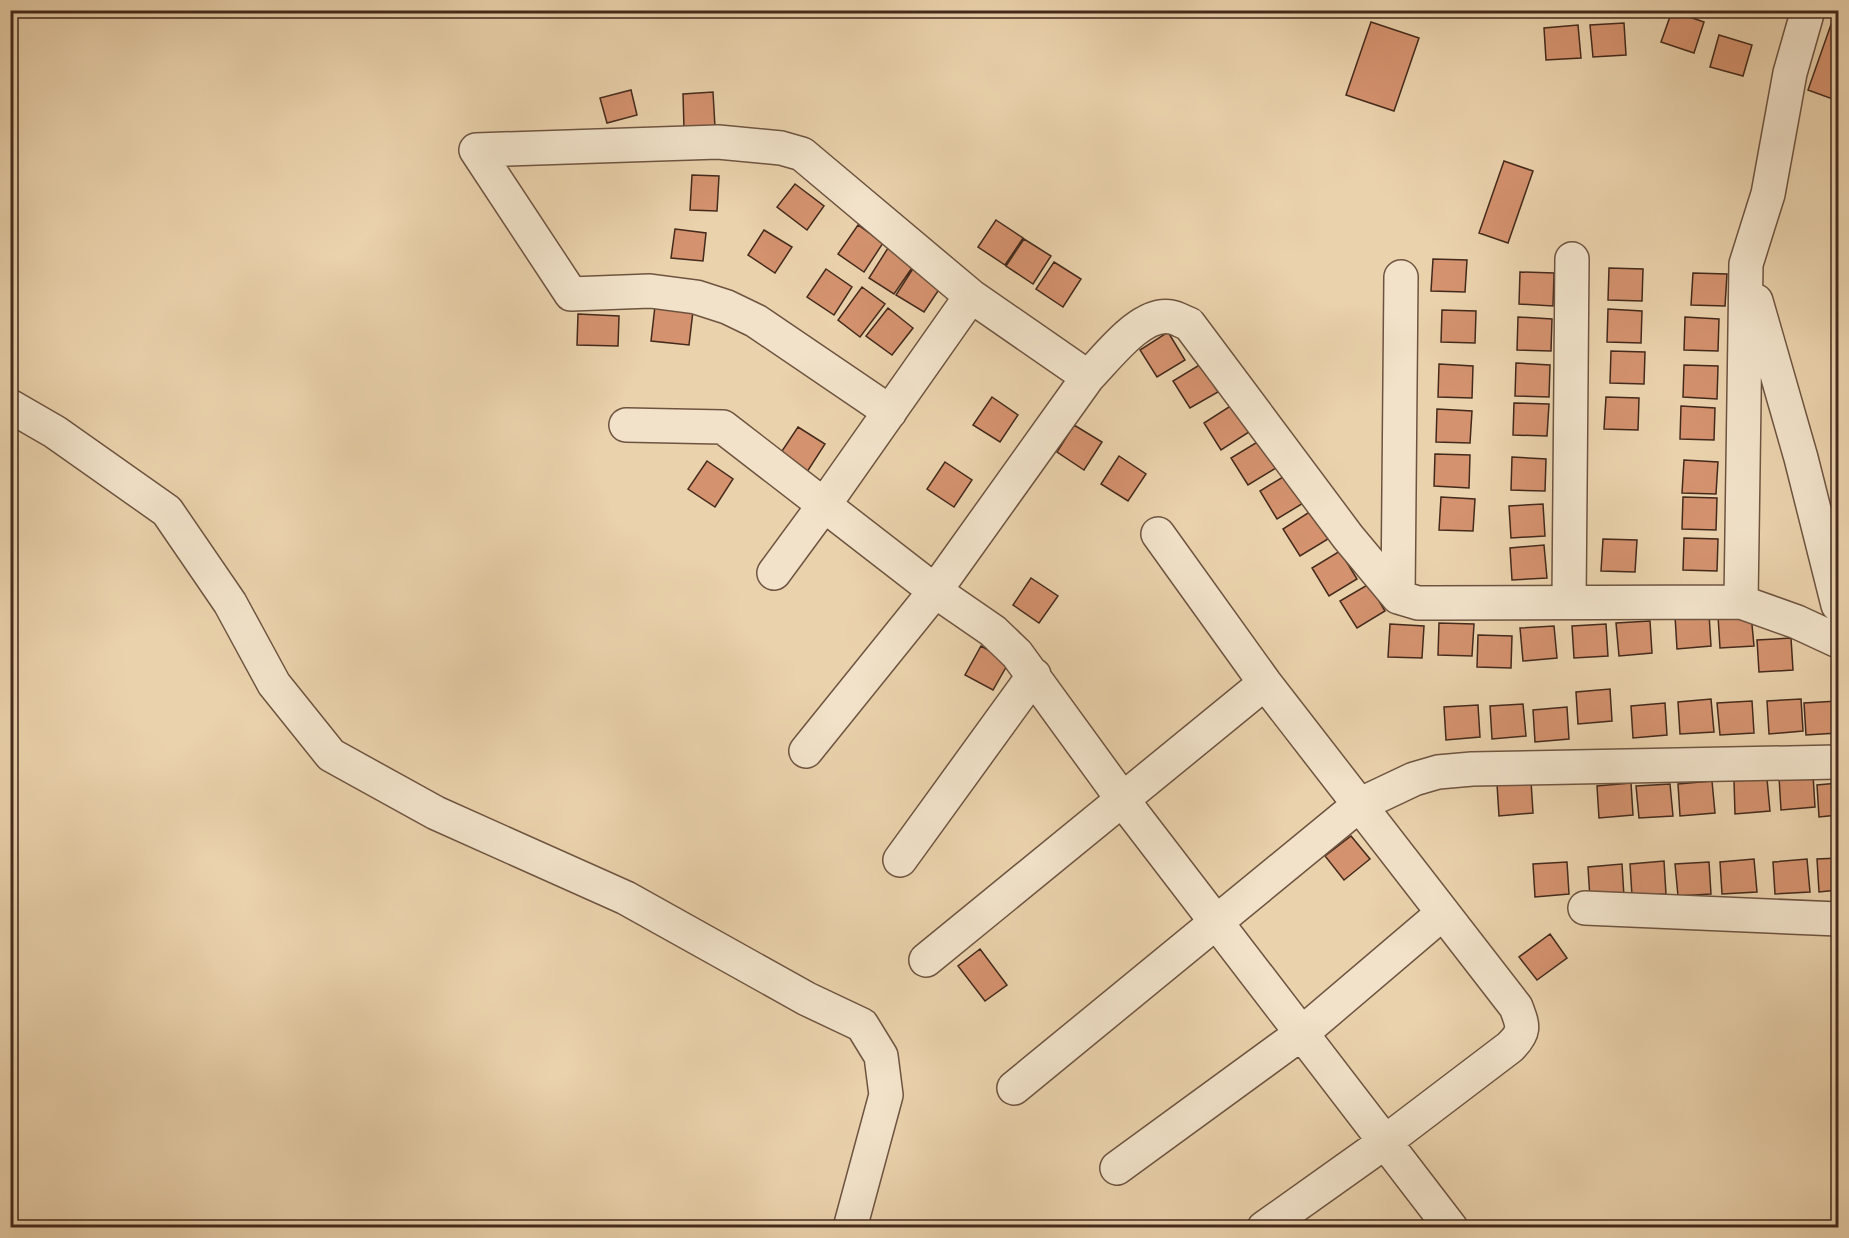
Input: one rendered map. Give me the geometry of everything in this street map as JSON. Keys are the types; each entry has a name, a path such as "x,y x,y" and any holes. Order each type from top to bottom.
{"street":[{"path":"1741,602 1746,264 1768,194 1790,73 1808,10"},
{"path":"890,412 756,321 727,308 696,297 650,291 571,294 476,150 718,142 781,148 802,154 971,296 1088,377"},
{"path":"1569,601 1572,259"},
{"path":"1746,264 1801,458 1839,605"},
{"path":"1398,597 1401,277"},
{"path":"774,573 971,296"},
{"path":"806,751 935,591 1088,377 1132,331 1151,319 1170,316 1189,324 1348,537 1398,597 1425,603 1741,602 1839,640"},
{"path":"10,406 54,432 167,511 230,603 274,684 331,755 436,813 626,898 807,999 862,1025 881,1056 886,1095 850,1227"},
{"path":"626,425 723,427 935,591 993,632 1017,654 1124,800 1451,1227"},
{"path":"1158,534 1265,683 1516,1006 1523,1025 1520,1037 1510,1047 1385,1142 1264,1227"},
{"path":"900,860 1034,675"},
{"path":"926,960 1265,683"},
{"path":"1014,1088 1359,805 1414,778 1438,772 1472,769 1839,762"},
{"path":"1585,908 1839,919"},
{"path":"1117,1168 1302,1033 1443,913"}],"building":[{"path":"1672,11 1704,22 1694,53 1661,42"},
{"path":"1834,16 1838,18 1838,101 1808,90"},
{"path":"1371,22 1419,38 1394,111 1346,95"},
{"path":"1624,23 1626,55 1593,57 1590,25"},
{"path":"1578,25 1581,58 1546,60 1544,28"},
{"path":"1719,35 1752,45 1743,76 1710,67"},
{"path":"631,90 637,115 607,123 600,98"},
{"path":"713,92 715,127 684,129 683,94"},
{"path":"1504,161 1533,171 1508,243 1479,233"},
{"path":"692,175 719,176 717,211 690,210"},
{"path":"795,184 824,206 807,230 777,207"},
{"path":"996,220 1023,238 1005,265 978,247"},
{"path":"858,225 883,243 864,272 838,254"},
{"path":"675,229 706,233 703,261 671,258"},
{"path":"764,230 792,247 775,273 748,255"},
{"path":"1024,239 1051,256 1033,284 1006,266"},
{"path":"888,248 914,265 894,294 869,278"},
{"path":"1433,259 1467,260 1465,292 1431,291"},
{"path":"1054,262 1081,279 1063,307 1036,289"},
{"path":"914,267 942,285 924,312 896,295"},
{"path":"1609,268 1643,269 1642,301 1608,300"},
{"path":"826,269 852,287 834,315 807,297"},
{"path":"1520,272 1554,273 1553,306 1519,304"},
{"path":"1693,273 1727,274 1725,306 1691,305"},
{"path":"862,287 885,304 860,337 838,320"},
{"path":"655,306 693,311 689,345 651,341"},
{"path":"888,308 913,328 892,355 866,336"},
{"path":"1608,309 1642,311 1641,343 1607,342"},
{"path":"1442,310 1476,311 1475,343 1441,342"},
{"path":"578,314 619,316 618,346 577,345"},
{"path":"1518,317 1552,319 1551,351 1517,350"},
{"path":"1685,317 1719,319 1718,351 1684,350"},
{"path":"1168,332 1185,360 1157,377 1140,350"},
{"path":"1611,351 1645,352 1644,384 1610,383"},
{"path":"1516,363 1550,365 1549,397 1515,396"},
{"path":"1201,364 1218,392 1190,408 1173,381"},
{"path":"1439,364 1473,366 1472,398 1438,397"},
{"path":"1684,365 1718,366 1717,399 1683,397"},
{"path":"992,397 1018,415 1000,442 973,425"},
{"path":"1606,397 1639,398 1638,430 1604,429"},
{"path":"1514,403 1549,404 1547,436 1513,435"},
{"path":"1232,405 1249,432 1221,450 1204,423"},
{"path":"1681,406 1715,408 1714,440 1680,439"},
{"path":"1437,409 1472,411 1470,443 1436,442"},
{"path":"1074,425 1102,442 1084,470 1057,452"},
{"path":"798,427 825,444 807,472 780,454"},
{"path":"1259,441 1276,468 1248,485 1231,458"},
{"path":"1435,454 1470,455 1469,488 1434,486"},
{"path":"1119,456 1146,474 1128,501 1101,484"},
{"path":"1512,457 1546,459 1545,491 1511,490"},
{"path":"1684,460 1718,462 1716,494 1682,493"},
{"path":"707,461 733,479 715,507 688,489"},
{"path":"945,462 972,480 954,507 927,489"},
{"path":"1288,474 1305,502 1277,519 1260,491"},
{"path":"1441,497 1475,499 1473,531 1439,530"},
{"path":"1683,497 1717,498 1716,530 1682,529"},
{"path":"1543,504 1545,536 1511,538 1509,506"},
{"path":"1311,511 1328,539 1300,556 1283,529"},
{"path":"1684,538 1718,539 1717,571 1683,570"},
{"path":"1603,539 1637,540 1635,572 1601,571"},
{"path":"1544,545 1547,578 1512,580 1510,548"},
{"path":"1340,551 1357,579 1329,596 1312,568"},
{"path":"1031,578 1058,596 1039,623 1013,605"},
{"path":"1369,584 1385,611 1357,628 1340,601"},
{"path":"1709,614 1711,646 1677,649 1675,616"},
{"path":"1751,614 1754,646 1720,648 1718,616"},
{"path":"1650,621 1652,653 1619,656 1616,623"},
{"path":"1439,623 1474,624 1472,656 1438,655"},
{"path":"1390,624 1424,626 1422,658 1388,657"},
{"path":"1606,624 1608,656 1574,658 1572,626"},
{"path":"1554,626 1557,658 1523,661 1520,628"},
{"path":"1478,635 1512,636 1511,668 1477,667"},
{"path":"1791,638 1793,670 1759,672 1757,640"},
{"path":"981,646 1009,662 993,690 965,675"},
{"path":"1610,689 1612,721 1578,724 1576,692"},
{"path":"1711,699 1714,732 1680,734 1678,702"},
{"path":"1801,699 1803,731 1769,734 1767,701"},
{"path":"1752,701 1754,733 1720,735 1717,703"},
{"path":"1838,701 1838,733 1806,735 1804,703"},
{"path":"1665,703 1667,735 1633,738 1631,706"},
{"path":"1523,704 1526,736 1492,739 1490,706"},
{"path":"1478,705 1480,737 1446,740 1444,707"},
{"path":"1567,707 1569,739 1535,742 1533,710"},
{"path":"1813,775 1815,807 1781,810 1779,777"},
{"path":"1767,779 1770,811 1735,814 1734,781"},
{"path":"1531,781 1533,813 1499,816 1497,784"},
{"path":"1712,781 1715,813 1680,816 1678,784"},
{"path":"1631,783 1633,815 1599,818 1597,786"},
{"path":"1838,783 1838,815 1819,817 1817,785"},
{"path":"1670,784 1673,816 1639,818 1636,786"},
{"path":"1351,836 1370,859 1344,880 1325,856"},
{"path":"1838,858 1838,890 1819,892 1817,859"},
{"path":"1754,859 1757,892 1722,894 1720,862"},
{"path":"1807,859 1810,892 1775,894 1773,862"},
{"path":"1664,861 1666,894 1632,896 1630,864"},
{"path":"1567,862 1569,894 1535,897 1533,864"},
{"path":"1709,862 1711,894 1678,896 1675,864"},
{"path":"1622,864 1624,897 1590,899 1588,867"},
{"path":"1550,934 1567,958 1537,980 1519,957"},
{"path":"980,949 1007,985 985,1001 958,966"}]}
